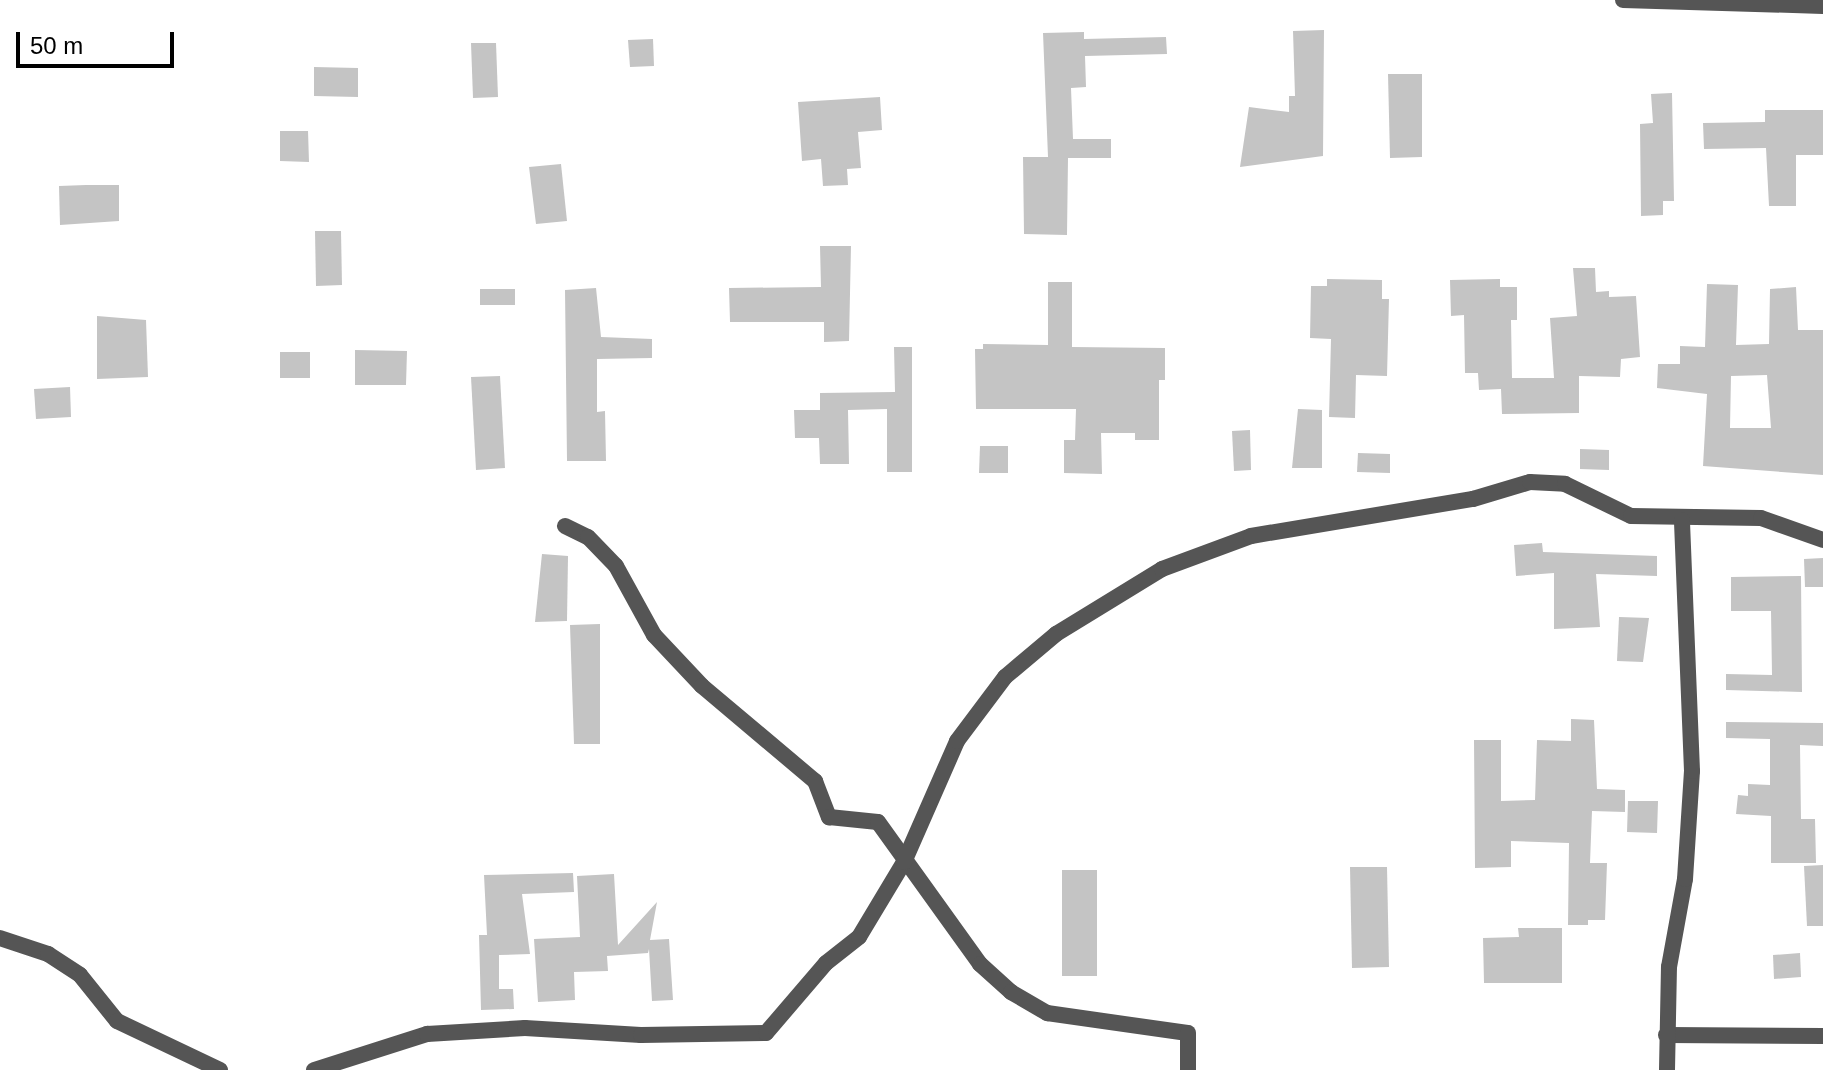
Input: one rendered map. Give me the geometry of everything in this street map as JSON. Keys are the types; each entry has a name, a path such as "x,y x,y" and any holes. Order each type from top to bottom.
{"street":[{"path":"1623,0 1823,6"},
{"path":"314,1070 427,1034 525,1028 641,1035 766,1033 826,963 859,937 904,862 957,741 1005,677 1056,634 1162,569 1251,536 1473,499 1530,482 1565,484 1631,516 1682,520 1761,518 1823,540"},
{"path":"1667,1070 1666,1035 1692,771 1682,520"},
{"path":"565,526 588,537 616,566 654,635 702,686 815,781 829,817 878,822 980,964 1011,992 1047,1013 1188,1033 1188,1070"},
{"path":"0,938 48,954 80,975 117,1021 220,1070"},
{"path":"1666,1035 1823,1036"}],"building":[{"path":"1324,30 1323,156 1240,167 1249,107 1289,112 1289,96 1295,96 1293,31"},
{"path":"1084,32 1084,39 1166,37 1167,54 1085,56 1086,87 1071,88 1073,139 1111,139 1111,158 1068,158 1067,235 1024,234 1023,157 1048,157 1043,33"},
{"path":"653,39 654,66 630,67 628,40"},
{"path":"471,43 496,43 498,97 473,98"},
{"path":"314,67 358,68 358,97 314,96"},
{"path":"1388,74 1422,74 1422,157 1390,158"},
{"path":"1672,93 1674,201 1663,201 1663,215 1641,216 1640,124 1653,123 1651,94"},
{"path":"880,97 882,130 858,132 861,168 847,169 848,185 823,186 821,159 802,161 798,102"},
{"path":"1765,110 1823,110 1823,155 1796,155 1796,206 1769,206 1766,148 1704,149 1703,123 1765,122"},
{"path":"280,131 308,131 309,162 280,161"},
{"path":"561,164 567,221 536,224 529,167"},
{"path":"119,185 119,221 60,225 59,186"},
{"path":"315,231 341,231 342,285 316,286"},
{"path":"820,246 851,246 849,341 824,342 824,322 730,322 729,288 821,287"},
{"path":"1573,268 1595,268 1596,292 1609,291 1609,297 1636,296 1640,357 1621,359 1620,377 1579,376 1579,413 1502,414 1501,389 1479,390 1478,373 1465,373 1464,315 1451,316 1450,280 1500,279 1500,287 1517,287 1517,320 1511,320 1512,378 1554,378 1550,318 1577,316"},
{"path":"1327,279 1382,280 1382,299 1389,299 1387,376 1356,375 1355,418 1329,417 1331,339 1310,338 1311,286 1327,286"},
{"path":"1048,282 1072,282 1072,347 1165,348 1165,380 1159,380 1159,440 1135,440 1135,433 1101,433 1102,474 1064,473 1064,440 1075,440 1076,409 976,409 975,349 983,349 983,344 1048,345"},
{"path":"1707,284 1738,285 1736,345 1769,344 1770,289 1796,287 1798,330 1823,330 1823,475 1703,466 1707,394 1657,388 1658,364 1680,364 1680,346 1705,347","holes":["1767,375 1771,428 1730,428 1731,376"]},
{"path":"596,288 601,337 652,339 652,358 597,359 597,412 605,411 606,461 567,461 565,290"},
{"path":"480,289 515,289 515,305 480,305"},
{"path":"97,316 146,320 148,377 97,379"},
{"path":"894,347 912,347 912,472 887,472 887,409 848,410 849,464 820,464 819,438 795,438 794,410 820,410 820,393 895,392"},
{"path":"355,350 407,351 406,385 355,385"},
{"path":"280,352 310,352 310,378 280,378"},
{"path":"500,376 505,468 476,470 471,377"},
{"path":"70,387 71,417 36,419 34,389"},
{"path":"1298,409 1322,410 1322,468 1292,468"},
{"path":"1250,430 1251,470 1234,471 1232,431"},
{"path":"980,446 1008,446 1008,473 979,473"},
{"path":"1580,449 1609,450 1609,470 1580,469"},
{"path":"1358,453 1390,454 1390,473 1357,472"},
{"path":"1542,543 1543,552 1657,556 1657,576 1596,574 1600,627 1554,629 1554,573 1516,576 1514,545"},
{"path":"542,554 568,556 567,621 535,622"},
{"path":"1823,558 1823,587 1805,587 1804,559"},
{"path":"1801,576 1802,692 1726,690 1726,674 1772,675 1771,611 1731,611 1731,577"},
{"path":"1619,617 1649,618 1643,662 1617,661"},
{"path":"600,624 600,744 574,744 570,625"},
{"path":"1571,719 1594,720 1597,789 1625,790 1625,812 1592,811 1590,863 1607,863 1605,920 1588,920 1588,925 1568,925 1569,843 1511,841 1511,867 1475,868 1474,740 1501,740 1501,801 1535,800 1537,740 1571,741"},
{"path":"1726,722 1823,723 1823,746 1800,745 1801,819 1815,819 1816,863 1771,863 1771,816 1736,814 1738,795 1748,796 1748,784 1770,785 1770,739 1726,738"},
{"path":"1628,801 1658,801 1657,833 1627,832"},
{"path":"1823,865 1823,926 1807,926 1804,866"},
{"path":"1350,867 1387,867 1389,967 1352,968"},
{"path":"1062,870 1097,870 1097,976 1062,976"},
{"path":"573,873 574,892 522,894 530,954 499,955 499,989 513,989 514,1009 481,1010 479,935 487,935 484,875"},
{"path":"614,874 618,945 657,902 650,940 669,939 673,1000 652,1001 649,949 648,953 607,956 608,971 574,972 575,1000 538,1002 534,939 580,937 577,876"},
{"path":"1518,928 1562,928 1562,983 1484,983 1483,938 1519,937"},
{"path":"1800,953 1801,977 1774,979 1773,955"}]}
